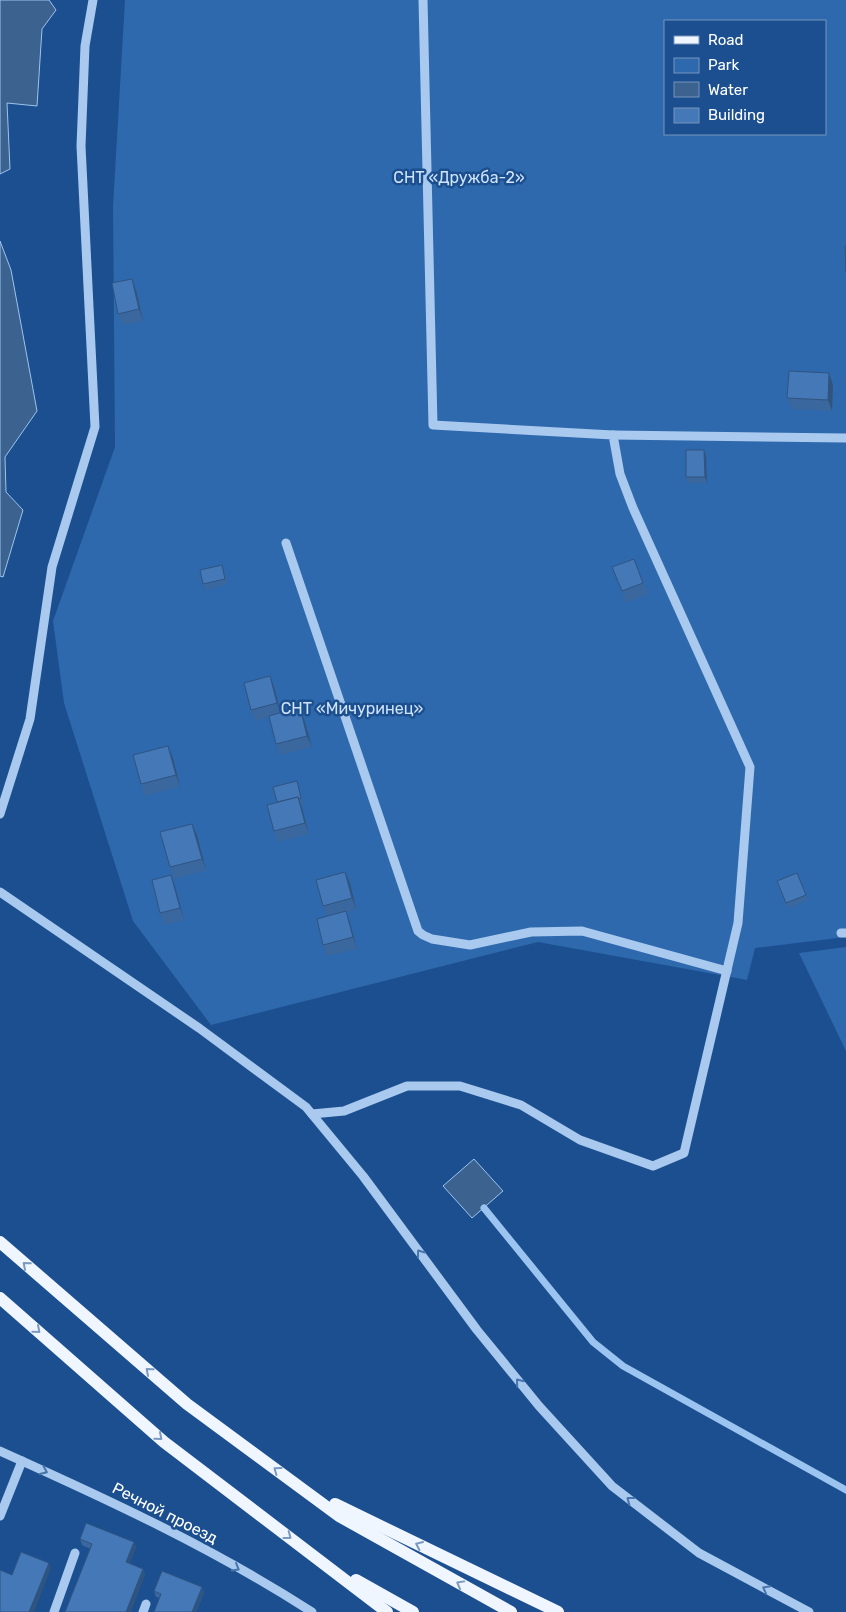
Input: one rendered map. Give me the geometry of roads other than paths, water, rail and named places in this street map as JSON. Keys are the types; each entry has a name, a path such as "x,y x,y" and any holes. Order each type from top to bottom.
{"main road":[{"path":"0,1242 187,1404 339,1516 511,1612"},
{"path":"0,1298 164,1442 387,1612"},
{"path":"304,1490 558,1612"},
{"path":"319,1559 413,1612"}],"street":[{"path":"0,814 30,719 52,567 94,427 81,146 85,46 92,0"},
{"path":"423,0 433,425 613,435 846,438"},
{"path":"312,1114 344,1111 407,1086 460,1086 521,1105 580,1140 653,1166 684,1153 738,923 750,768 633,508 620,474 613,435"},
{"path":"286,543 418,931 432,939 470,945 530,932 582,931 727,971"},
{"path":"0,892 199,1028 306,1107 362,1176 483,1338 539,1406 612,1486 699,1553 809,1612"},
{"name":"Речной проезд","path":"0,1451 180,1535 312,1612"},
{"path":"0,1516 22,1461"},
{"path":"54,1612 75,1553"}],"water":[{"path":"0,0 49,0 56,10 42,29 37,106 7,103 10,169 0,174"},
{"path":"0,241 11,270 37,411 5,457 6,492 23,510 3,577 0,576"},
{"path":"474,1159 503,1191 472,1218 443,1186"}],"waterway":[{"path":"484,1208 593,1342 623,1366 846,1490"}],"park label":[{"name":"СНТ «Дружба-2»","path":"459,177"},
{"name":"СНТ «Мичуринец»","path":"352,708"}]}
